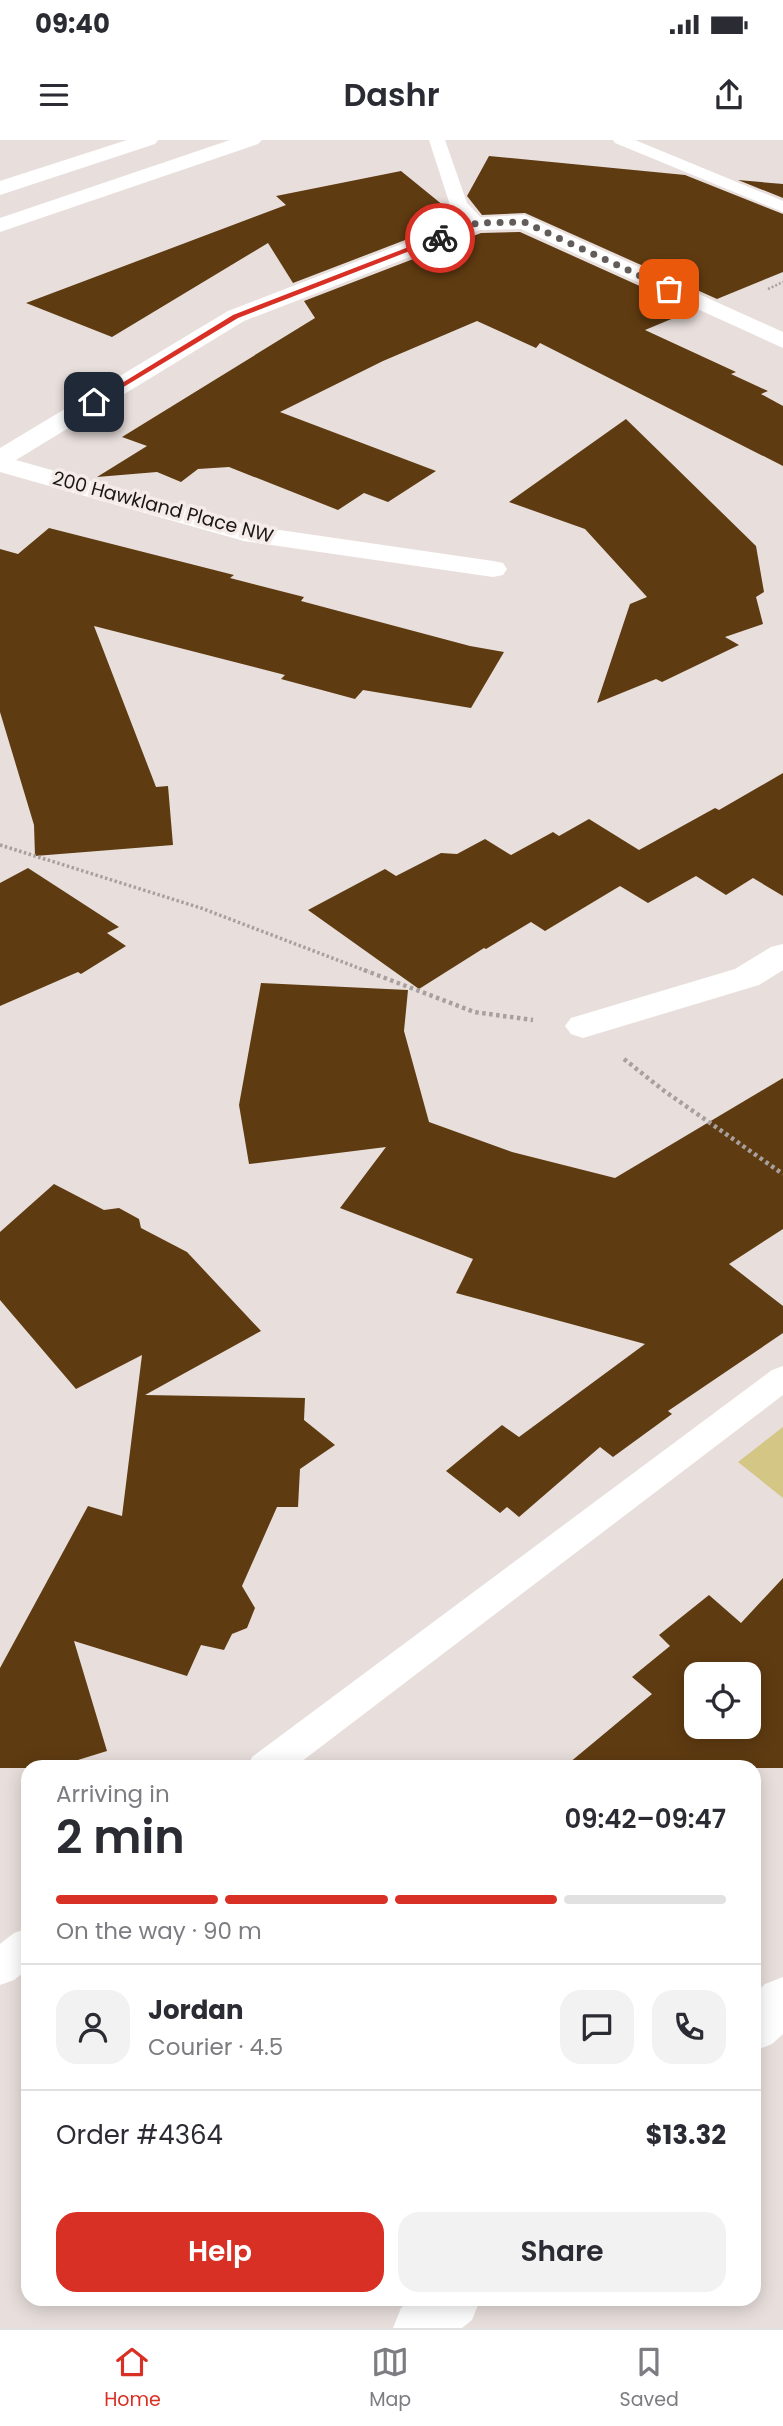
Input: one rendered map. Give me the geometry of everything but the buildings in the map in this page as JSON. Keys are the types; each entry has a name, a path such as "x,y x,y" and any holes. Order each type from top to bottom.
{"street":[{"path":"0,188 148,140"},
{"path":"0,225 251,140"},
{"path":"0,459 236,316 477,223 524,222 783,341"},
{"name":"200 Hawkland Place NW","path":"0,464 244,533 492,569"},
{"path":"583,1026 747,977 783,955"},
{"path":"761,2021 783,2001"},
{"path":"421,2328 445,2306"}],"lane":[{"path":"437,140 459,205 477,223"},
{"path":"621,140 783,207"},
{"path":"276,1760 783,1378"},
{"path":"0,1967 21,1950"}],"path":[{"path":"0,845 201,908 474,1012 583,1026 663,1090 783,1174"}],"shaded area":[{"path":"783,1427 783,1498 738,1462"}],"way so far":[{"path":"440,238 477,223 524,222 669,289"}],"route":[{"path":"94,402 236,316 440,238"}]}
